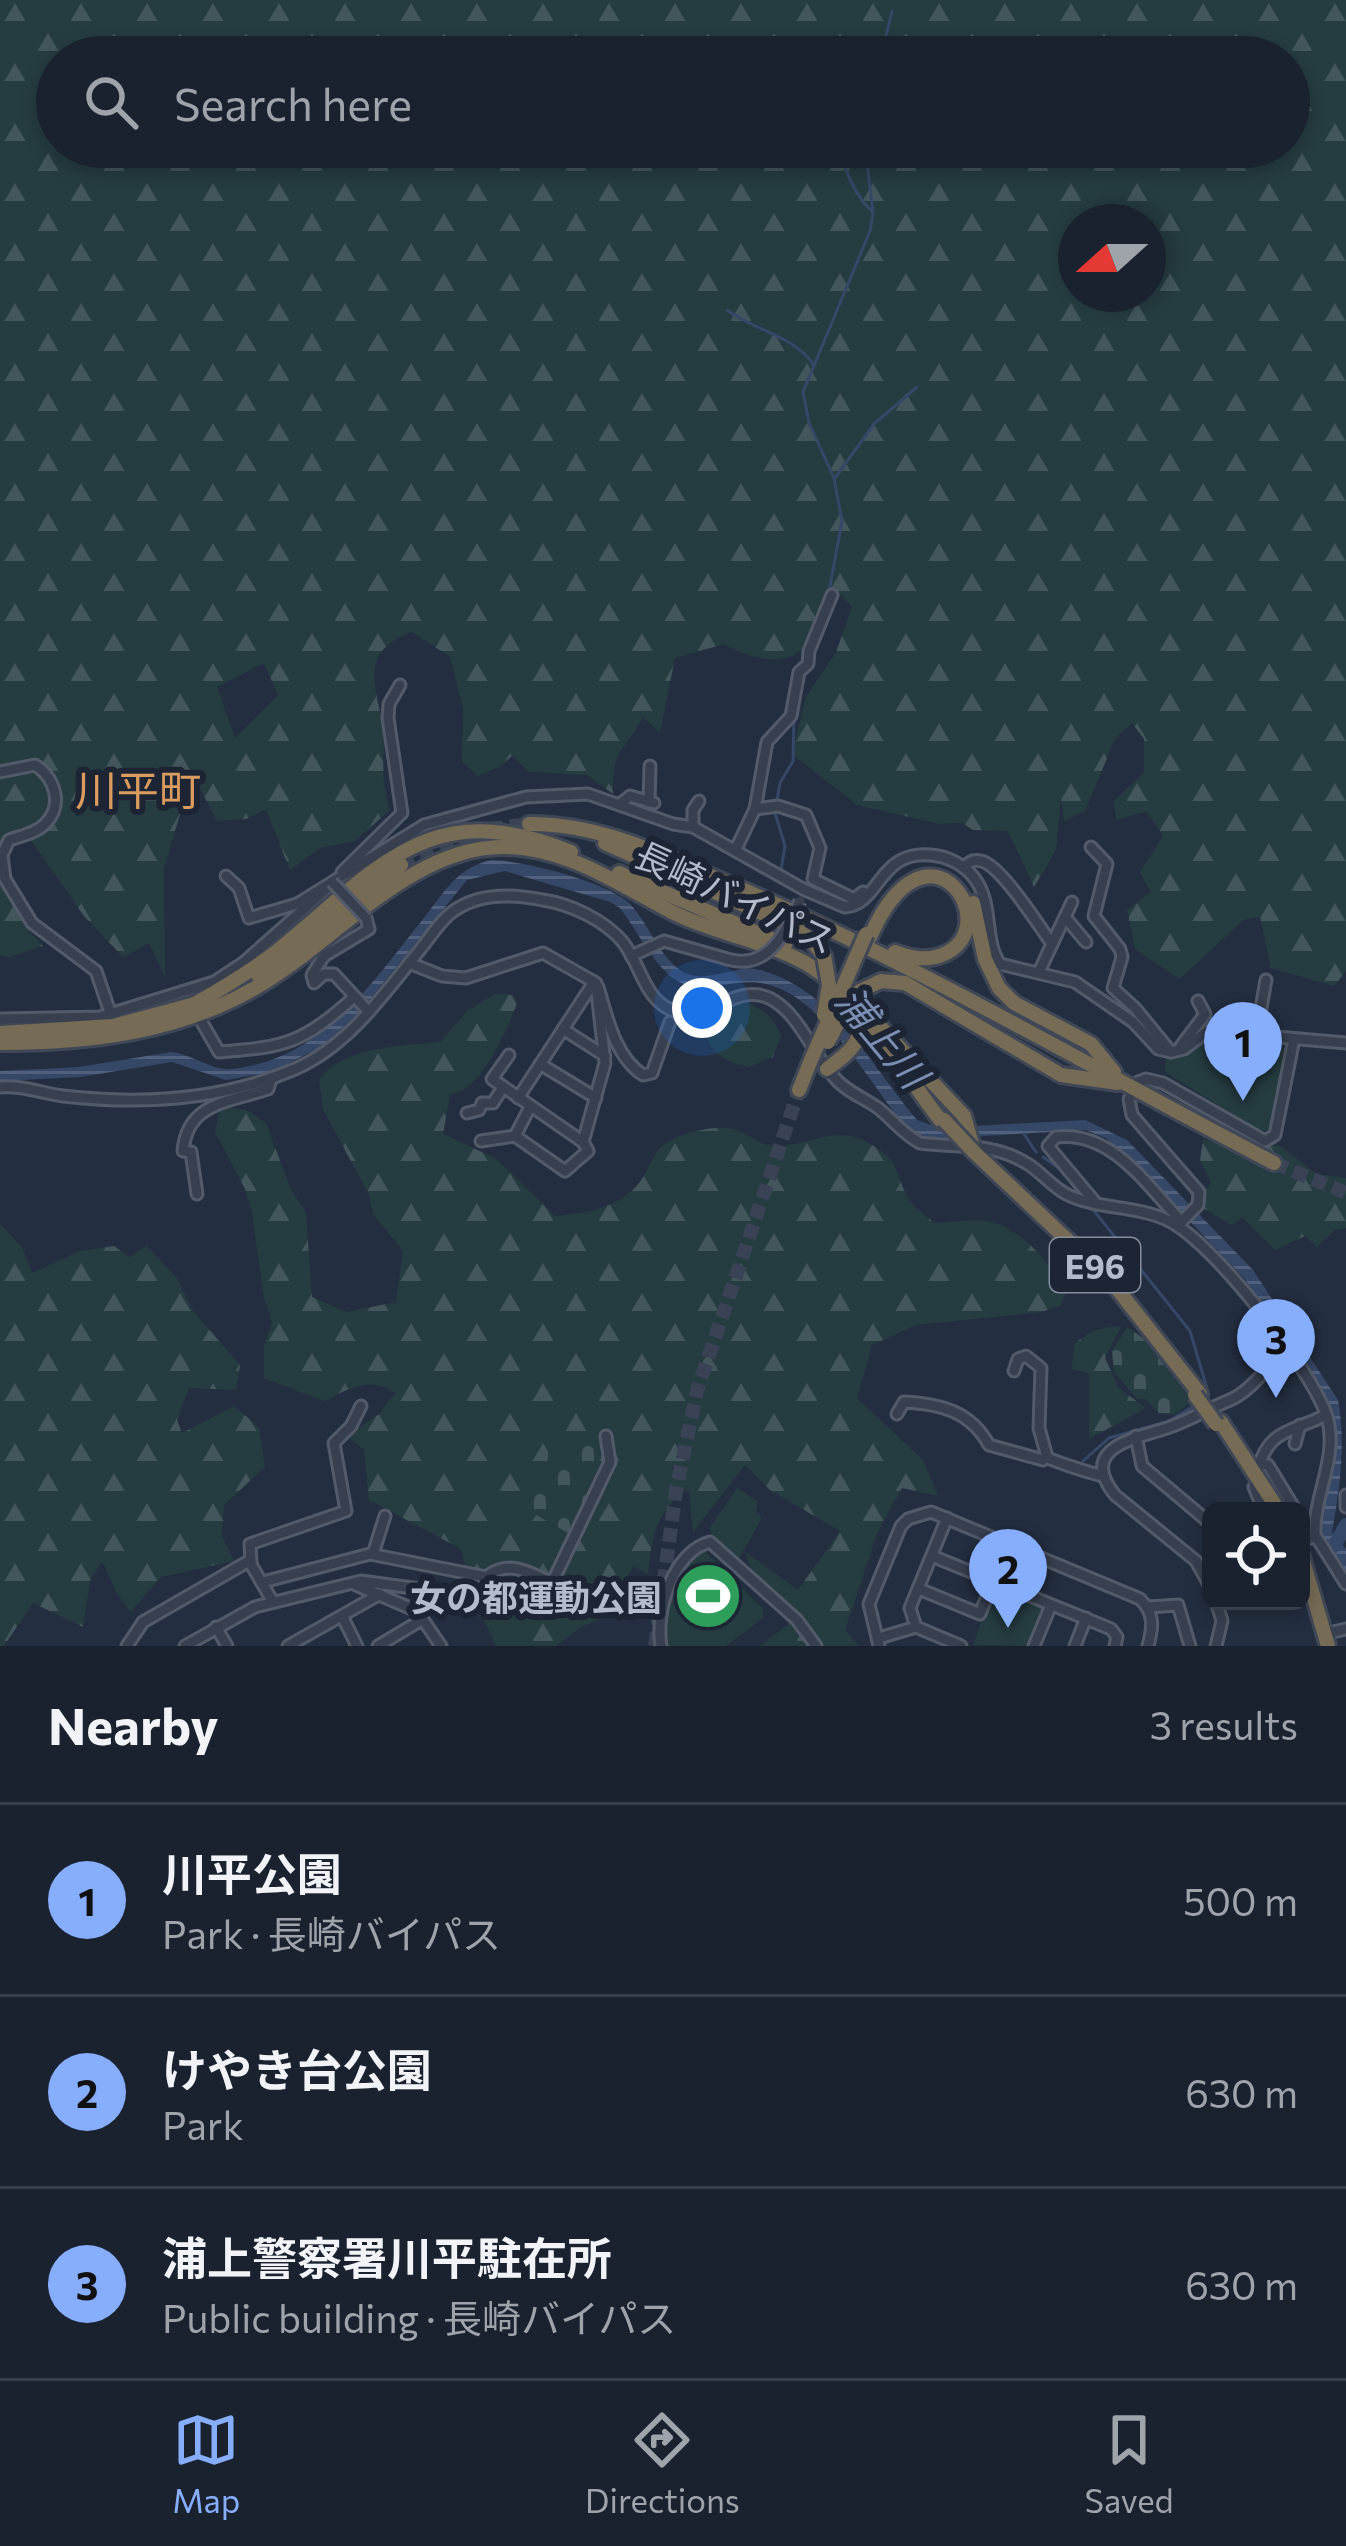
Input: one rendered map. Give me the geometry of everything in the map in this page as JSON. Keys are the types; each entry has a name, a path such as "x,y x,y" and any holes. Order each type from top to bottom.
{"highway":[{"name":"長崎バイパス","path":"1119,1080 877,956 685,872 605,844 536,829 574,827 636,844 814,922 1119,1080 1274,1163"},
{"path":"574,827 607,830 655,844 912,958 952,950 966,930 968,912 950,884 938,878 919,878 891,896 868,935"},
{"name":"長崎バイパス","path":"193,1006 253,969 392,856 436,836 486,830 560,847 804,954 840,980 943,1121"},
{"path":"605,844 793,927 811,940 828,993 818,1064"},
{"name":"長崎バイパス","path":"303,957 401,874 463,845"},
{"name":"長崎バイパス","path":"0,1043 115,1036 165,1025 236,998 303,957 420,870 470,850 541,851 577,863 700,925 821,964 943,1121 1107,1285 1198,1394 1271,1502"},
{"name":"長崎バイパス","path":"0,1033 113,1025 193,1006 237,988 282,960 401,865"},
{"path":"818,1064 880,902 902,877 926,869 952,876 971,898 988,968 999,988 1014,1003 1091,1044 1119,1080"},
{"path":"818,1064 842,1058 859,1037 860,1026 821,964"},
{"path":"801,1091 846,1007 860,991 881,982 905,983 1061,1075 1119,1080"},
{"path":"868,1014 967,1122 972,1148"},
{"path":"1310,1583 1328,1641"},
{"path":"1310,1591 1328,1641"}],"street":[{"path":"736,849 755,809 767,742 791,716 799,672 808,664 832,595"},
{"path":"0,1019 100,1017 110,1012 193,1006 214,982 330,888 402,813 388,718 389,704 400,685"},
{"path":"0,772 35,765 49,775 55,806 37,830 9,841 2,855 4,879 32,923 96,971 110,1012"},
{"path":"620,803 630,796 651,803 650,766"},
{"path":"226,876 238,888 249,918 297,904 424,825 526,797 588,794 693,827 736,849 801,895 852,907 865,900 880,877"},
{"path":"693,827 693,810 699,801"},
{"path":"755,809 791,808 806,814 820,848 813,879 854,899 896,862 920,855 939,856 963,867 974,877 987,903 997,960 1010,968 1076,982 1132,1022 1158,1049 1175,1051 1233,1012 1248,1015 1271,1034 1346,1043"},
{"path":"1091,847 1107,864 1094,916 1122,958 1113,988 1175,1051"},
{"path":"963,867 974,860 997,871 1052,944"},
{"path":"332,882 366,918 369,929 324,956 312,975 314,983 324,974 334,974 367,1010"},
{"path":"0,1087 160,1101 271,1079 318,1058 367,1010 453,910 485,898 514,895 568,905 622,940 635,954 652,995 679,1014 706,1011 742,995 770,999 789,1016 818,1064 920,1144 972,1148 1029,1164 1072,1197 1180,1224"},
{"path":"635,954 660,942 744,962 768,952 783,937 801,895"},
{"path":"1039,972 1072,902"},
{"path":"1065,917 1086,942"},
{"path":"409,963 442,976 466,978 543,953 595,982 608,1024 634,1069 643,1075 650,1075 657,1066 670,1022"},
{"path":"1258,1025 1266,980"},
{"path":"518,1098 595,982"},
{"path":"583,1142 605,1056 595,982"},
{"path":"193,1006 219,1052 289,1044 312,1034 353,998"},
{"path":"1175,1051 1205,1014 1198,1000"},
{"path":"563,1029 605,1056"},
{"path":"1138,1082 1163,1083 1265,1141 1275,1135 1294,1039"},
{"path":"481,1141 515,1136 565,1171 588,1151 583,1142 492,1079 509,1055"},
{"path":"540,1064 596,1098"},
{"path":"197,1195 191,1152 183,1151 188,1126 214,1104 268,1089 271,1079"},
{"path":"467,1113 479,1110 482,1103 494,1103 502,1087"},
{"path":"1129,1099 1132,1114 1196,1186 1198,1204 1180,1224"},
{"path":"515,1136 530,1107"},
{"path":"1095,1202 1048,1146 1056,1137 1072,1135 1105,1144 1209,1252 1286,1348 1326,1415 1330,1436 1316,1537 1346,1584"},
{"path":"1201,1567 1115,1495 1105,1476 1109,1453 1116,1444 1166,1429 1235,1397 1286,1348"},
{"path":"1014,1372 1018,1359 1026,1356 1041,1368 1039,1428 1047,1457 1059,1465 1077,1465 1105,1476"},
{"path":"897,1414 904,1402 948,1409 977,1424 989,1445 1043,1460 1047,1457"},
{"path":"273,1602 251,1562 250,1544 346,1511 334,1443 351,1426 361,1406"},
{"path":"1291,1502 1268,1465 1259,1467 1268,1443 1326,1415"},
{"path":"1295,1444 1300,1424"},
{"path":"1330,1436 1346,1433"},
{"path":"263,1582 373,1554 485,1577 511,1567 552,1582 610,1462 606,1436"},
{"path":"1136,1436 1142,1466 1202,1516"},
{"path":"1254,1487 1258,1502"},
{"path":"1346,1495 1346,1507"},
{"path":"961,1646 916,1628 879,1642 869,1604 901,1526 920,1514 932,1512 1131,1593 1149,1607 1153,1622 1148,1646"},
{"path":"373,1554 385,1516"},
{"path":"916,1628 910,1608 947,1518"},
{"path":"1310,1538 1316,1537"},
{"path":"661,1646 664,1594 694,1550 705,1542 714,1544 797,1620 816,1646"},
{"path":"932,1556 1112,1629 1115,1646"},
{"path":"127,1646 143,1622 251,1562"},
{"path":"919,1589 980,1614 993,1581"},
{"path":"185,1646 255,1607 351,1584 389,1582 471,1596"},
{"path":"351,1584 417,1611 441,1646"},
{"path":"289,1646 380,1594"},
{"path":"1034,1646 1051,1605"},
{"path":"1149,1607 1178,1605 1190,1646"},
{"path":"1216,1646 1222,1622 1219,1610"},
{"path":"342,1616 357,1646"},
{"path":"377,1646 423,1618"},
{"path":"1075,1646 1086,1618"},
{"path":"216,1628 227,1646"},
{"path":"1328,1641 1346,1629"}],"green space":[{"path":"0,0 1346,0 1346,971 1334,986 1271,968 1260,917 1243,920 1180,979 1135,949 1127,910 1151,892 1140,872 1163,836 1146,811 1117,820 1113,802 1144,772 1144,739 1132,723 1115,739 1085,811 1064,821 1061,798 1056,850 1034,887 1008,831 973,830 962,823 939,824 857,805 792,754 806,697 836,652 852,607 835,588 824,598 811,637 791,656 766,659 724,644 675,658 660,733 643,717 617,758 613,794 587,775 529,772 512,756 478,776 462,762 463,709 450,657 412,632 393,641 375,665 390,810 355,841 320,848 290,870 266,809 246,819 217,821 192,773 164,869 165,977 149,943 123,957 84,916 21,826 0,848","holes":["264,663 278,695 235,738 217,687"]},
{"path":"0,880 26,928 43,946 0,956"},
{"path":"495,994 513,995 517,1003 482,1072 461,1091 450,1094 443,1134 495,1158 555,1216 593,1210 627,1195 663,1145 696,1131 733,1129 775,1146 840,1135 866,1142 887,1156 910,1201 934,1223 979,1220 1004,1227 1046,1261 1060,1283 1065,1294 1061,1306 916,1325 872,1345 857,1398 923,1460 938,1496 902,1488 878,1531 845,1630 859,1646 760,1646 789,1624 749,1565 746,1552 798,1590 840,1531 770,1490 745,1465 693,1532 689,1492 683,1490 656,1528 648,1574 633,1566 605,1617 581,1627 556,1646 496,1646 473,1596 461,1549 369,1500 364,1450 347,1436 379,1414 395,1393 368,1384 324,1401 264,1378 264,1346 272,1322 245,1189 215,1132 219,1112 225,1107 247,1110 266,1123 290,1187 306,1213 312,1297 347,1312 396,1302 403,1251 373,1214 369,1195 323,1109 319,1080 358,1054 440,1042 468,1010"},
{"path":"735,1000 757,1007 774,1022 781,1036 773,1057 748,1067 725,1059 710,1044 706,1028 719,1009"},
{"path":"1230,1018 1282,1042 1286,1053 1269,1130 1258,1130 1165,1072 1166,1058 1184,1057"},
{"path":"1203,1140 1280,1146 1317,1174 1346,1178 1346,1228 1335,1230 1317,1247 1305,1236 1275,1250 1242,1217 1231,1225 1198,1205 1211,1182 1200,1160"},
{"path":"0,1224 22,1247 32,1273 80,1251 114,1246 129,1257 147,1246 176,1277 193,1311 240,1365 236,1390 189,1388 177,1420 182,1433 234,1406 259,1427 265,1467 224,1505 222,1536 234,1561 161,1577 131,1612 102,1561 90,1581 83,1627 33,1603 4,1646 0,1646"},
{"path":"1121,1327 1105,1358 1119,1388 1146,1408 1089,1439 1089,1373 1072,1369 1074,1344 1090,1332"},
{"path":"1127,1327 1143,1338 1192,1401 1174,1415 1159,1413 1145,1399 1137,1399 1114,1372 1112,1351"},
{"path":"566,1441 602,1442 598,1483 570,1534 531,1512 524,1500 547,1475 548,1453"},
{"name":"女の都運動公園","path":"737,1488 758,1501 756,1511 762,1518 738,1560 712,1537 710,1527"},
{"name":"女の都運動公園","path":"701,1548 763,1609 763,1618 726,1646 665,1646 665,1605"},
{"path":"993,1589 1043,1606 1030,1646 973,1645"}],"water":[{"path":"491,860 564,874 619,896 637,912 672,963 689,975 760,970 809,994 849,1032 917,1120 934,1126 973,1126 1085,1120 1127,1140 1253,1270 1338,1400 1341,1466 1332,1532 1346,1549 1346,1574 1326,1545 1321,1527 1334,1442 1330,1405 1244,1278 1132,1161 1106,1138 1085,1130 931,1139 910,1130 832,1030 800,1000 766,984 695,987 682,983 662,968 620,908 610,902 505,871 467,880 362,1009 324,1045 272,1072 226,1080 172,1062 80,1077 0,1081 0,1071 79,1067 171,1052 232,1069 292,1051 342,1015 364,992 452,883 468,869"}],"waterway":[{"path":"886,36 892,11"},
{"path":"844,168 872,211"},
{"path":"829,591 842,521 834,478 809,423 803,392 870,231 873,212 868,168"},
{"path":"727,310 785,340 814,365"},
{"path":"835,478 874,424 917,387"},
{"path":"777,800 780,783 793,761 794,717"},
{"path":"775,813 785,846 781,870"},
{"path":"1024,1134 1036,1152"},
{"path":"1043,1157 1079,1193"},
{"path":"1091,1207 1190,1331 1209,1395 1205,1398"},
{"path":"1083,1461 1109,1438 1169,1421 1197,1404"},
{"path":"1334,1546 1346,1525"}],"tunnel":[{"path":"489,829 529,824"},
{"path":"463,845 543,833"},
{"path":"401,865 462,837"},
{"path":"655,1646 676,1491 697,1391 799,1090"},
{"path":"1274,1163 1346,1193"}],"place":[{"name":"川平公園","path":"1243,1101"},
{"name":"浦上警察署川平駐在所","path":"1276,1398"},
{"name":"女の都運動公園","path":"708,1596"},
{"name":"けやき台公園","path":"1008,1628"}],"district":[{"name":"川平町","path":"138,789"}],"water label":[{"name":"浦上川","path":"883,1036"}]}
